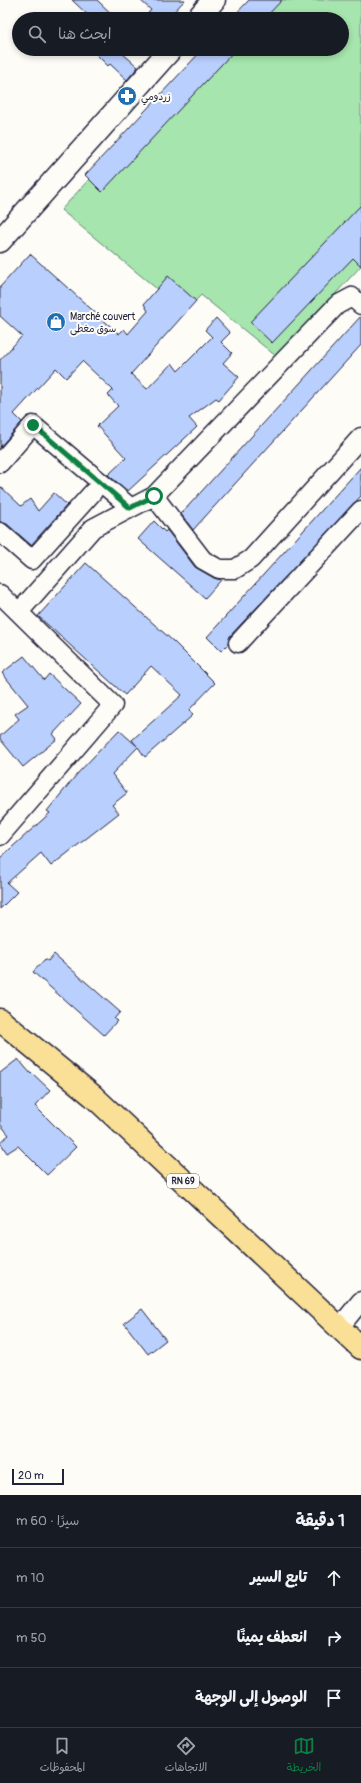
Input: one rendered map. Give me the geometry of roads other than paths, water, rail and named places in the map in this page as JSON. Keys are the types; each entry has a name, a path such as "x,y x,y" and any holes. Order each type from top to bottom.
{"main road":[{"path":"203,12 214,0"},
{"path":"0,241 165,56"},
{"name":"RN 69","path":"0,1020 93,1096 361,1348"}],"street":[{"path":"19,612 93,528 154,496 337,305 352,297 361,305"},
{"path":"0,463 33,425 130,508"},
{"path":"154,496 203,560 219,569 235,569 251,559 361,437"},
{"path":"0,532 32,560 93,492"},
{"path":"238,643 361,510"},
{"path":"0,594 113,705 0,836"},
{"path":"339,1328 361,1301"}],"place":[{"name":"زردومي","path":"127,96"},
{"name":"Marché couvert سوق مغطى","path":"56,322"}]}
